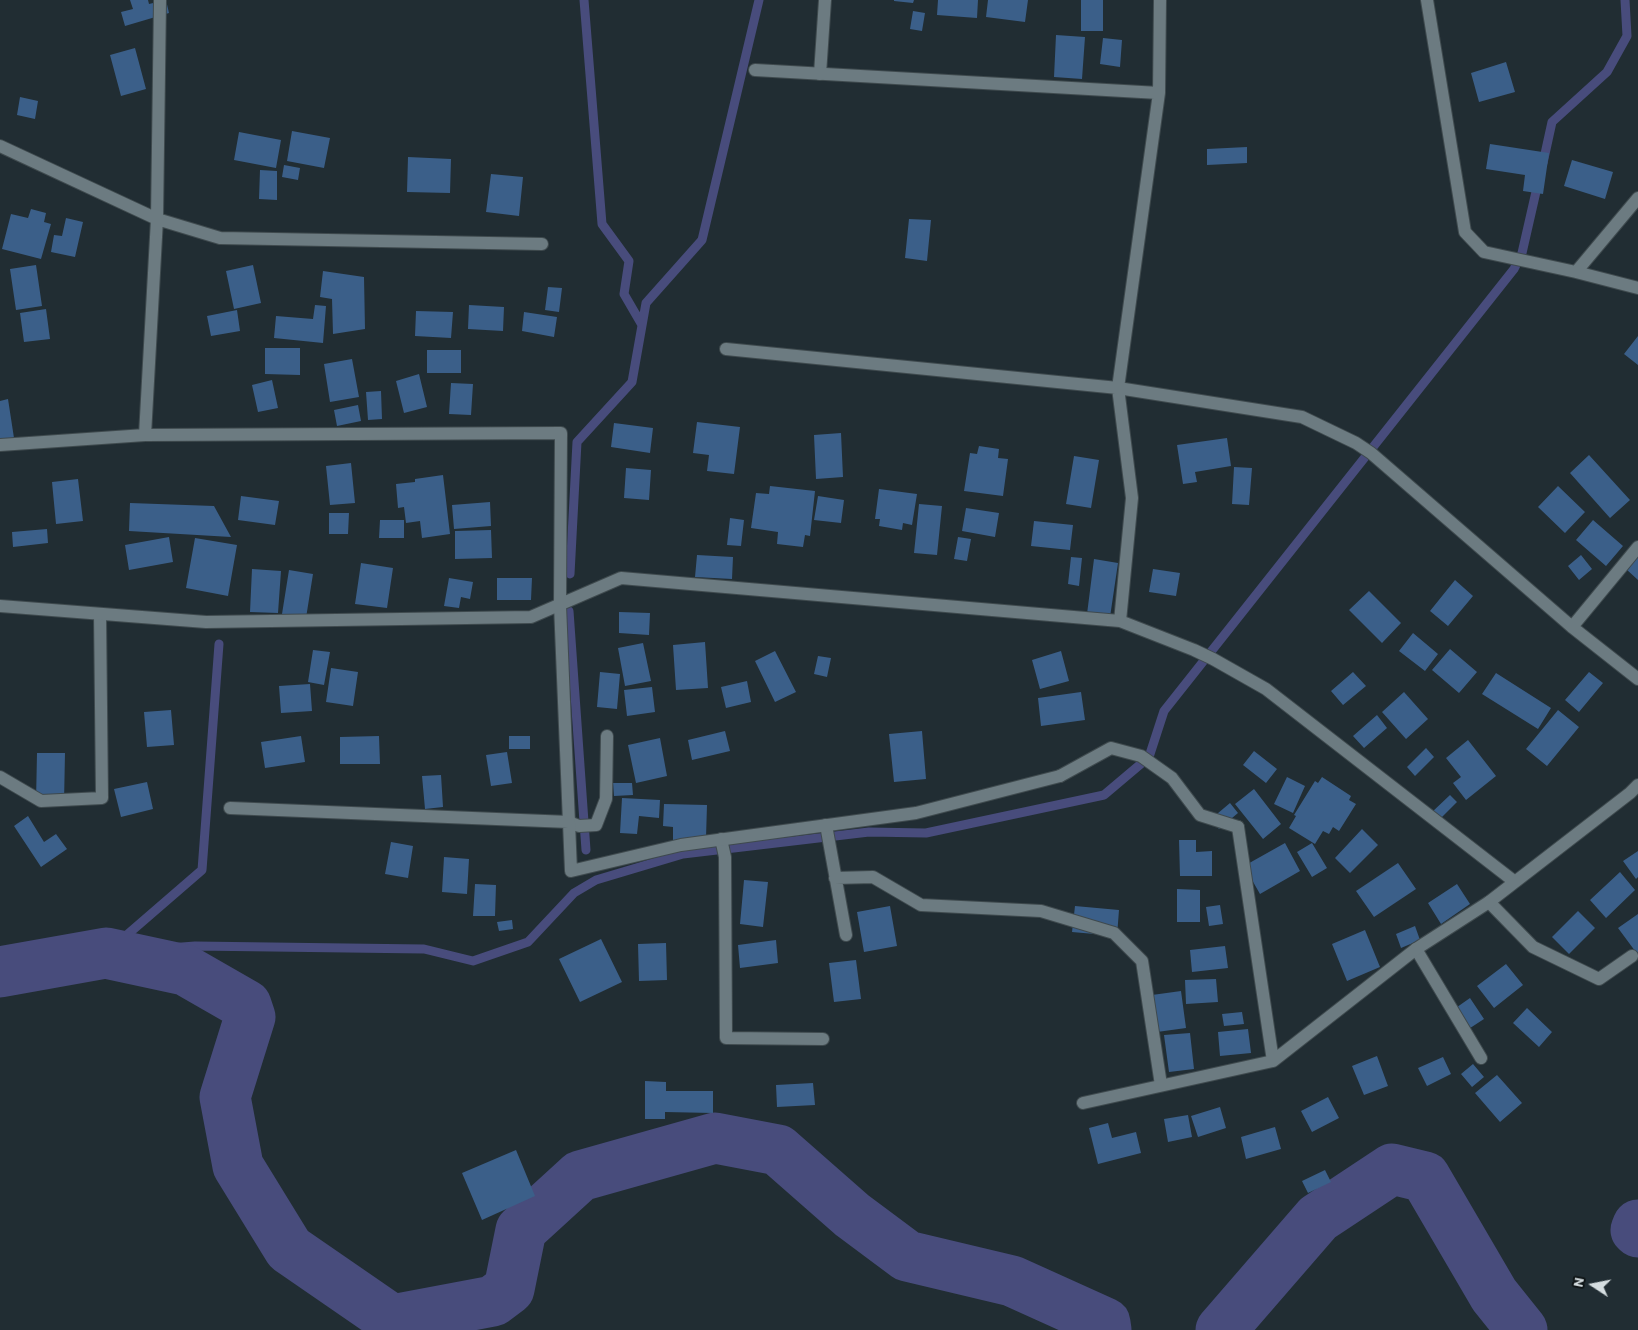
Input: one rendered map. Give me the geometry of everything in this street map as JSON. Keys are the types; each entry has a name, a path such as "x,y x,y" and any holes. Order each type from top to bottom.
{"street":[{"path":"145,435 157,219 160,0"},
{"path":"820,74 825,0"},
{"path":"1120,621 1132,498 1118,388 1159,93 1160,0"},
{"path":"1427,0 1465,232 1484,252 1638,288"},
{"path":"755,70 1159,93"},
{"path":"0,146 157,219 220,238 542,244"},
{"path":"1576,272 1638,198"},
{"path":"726,349 1118,388 1302,417 1356,443 1371,454 1572,627 1638,679"},
{"path":"0,445 145,435 561,433 560,605 574,824 571,871 681,845 828,833 916,813 1060,776 1112,748 1147,759 1172,778 1200,815 1238,826 1273,1061"},
{"path":"1572,627 1638,547"},
{"path":"0,606 206,622 532,618 621,578 1120,621 1194,650 1266,689 1515,882"},
{"path":"0,777 41,801 102,798 100,614"},
{"path":"230,808 596,825 606,799 607,736"},
{"path":"1083,1103 1273,1061 1416,949 1489,902 1638,785"},
{"path":"828,833 846,935"},
{"path":"721,842 725,857 726,1038 824,1039"},
{"path":"836,878 874,877 921,905 1041,911 1114,933 1142,961 1161,1085"},
{"path":"1489,902 1533,947 1599,979 1632,956"},
{"path":"1416,949 1481,1058"}],"building":[{"path":"130,0 148,0 149,4 166,0 169,13 125,26 121,12 133,9"},
{"path":"894,0 914,0 913,3"},
{"path":"938,0 978,0 977,18 937,15"},
{"path":"988,0 1028,0 1025,22 986,17"},
{"path":"1081,0 1103,0 1103,31 1081,31"},
{"path":"913,11 925,13 922,31 910,29"},
{"path":"1056,35 1085,37 1082,79 1054,77"},
{"path":"1103,38 1122,40 1120,67 1100,64"},
{"path":"135,48 146,89 121,96 110,55"},
{"path":"1506,62 1515,92 1479,102 1471,73"},
{"path":"20,97 38,101 35,119 17,115"},
{"path":"292,131 330,138 324,168 287,161"},
{"path":"239,132 281,140 276,168 234,160"},
{"path":"1490,144 1549,153 1543,194 1523,191 1525,175 1486,169"},
{"path":"1247,147 1247,163 1207,165 1207,149"},
{"path":"408,157 451,159 450,193 407,192"},
{"path":"1572,160 1613,172 1605,199 1564,186"},
{"path":"284,165 300,168 298,180 282,177"},
{"path":"260,170 277,171 277,200 259,199"},
{"path":"491,174 523,177 519,216 486,212"},
{"path":"31,209 46,213 44,222 51,224 41,259 2,249 11,214 28,218"},
{"path":"66,218 83,222 75,257 51,252 54,235 62,236"},
{"path":"909,219 931,220 927,261 905,258"},
{"path":"36,265 42,306 16,310 10,269"},
{"path":"253,265 261,303 234,309 226,271"},
{"path":"323,271 364,277 365,329 333,334 332,299 320,297"},
{"path":"548,287 562,288 559,312 545,310"},
{"path":"315,305 326,306 323,343 274,338 276,316 313,319"},
{"path":"469,305 504,307 503,331 468,329"},
{"path":"46,309 50,339 24,342 20,313"},
{"path":"237,310 240,331 211,336 207,316"},
{"path":"416,311 453,312 451,338 415,336"},
{"path":"524,312 557,317 554,337 522,331"},
{"path":"1638,336 1638,365 1624,354"},
{"path":"265,348 300,348 300,375 265,374"},
{"path":"427,350 461,350 461,373 427,373"},
{"path":"352,359 359,397 330,402 324,364"},
{"path":"419,374 427,407 404,413 396,381"},
{"path":"272,380 278,408 258,412 252,385"},
{"path":"451,383 473,384 471,415 449,414"},
{"path":"381,391 382,419 368,420 366,392"},
{"path":"8,399 14,438 0,440 0,401"},
{"path":"358,405 361,421 337,426 334,410"},
{"path":"697,422 740,427 734,474 707,471 709,455 693,453"},
{"path":"614,423 653,428 650,453 611,447"},
{"path":"841,433 843,477 816,479 814,435"},
{"path":"1227,438 1231,466 1195,472 1197,482 1183,484 1177,445"},
{"path":"979,446 999,449 998,458 1008,459 1003,496 964,491 970,453 977,454"},
{"path":"1589,455 1630,500 1610,518 1570,473"},
{"path":"1074,456 1099,460 1091,508 1066,504"},
{"path":"351,463 355,503 330,505 326,466"},
{"path":"1234,467 1252,468 1249,505 1232,504"},
{"path":"626,468 651,470 649,500 624,498"},
{"path":"443,475 450,534 422,538 420,521 406,523 404,507 398,508 396,484 415,482 415,479"},
{"path":"78,479 83,521 56,524 52,482"},
{"path":"770,486 815,491 810,536 805,535 803,547 777,544 778,532 751,528 756,493 769,494"},
{"path":"1558,486 1585,512 1565,533 1538,507"},
{"path":"879,489 917,494 912,525 903,523 902,530 879,526 880,519 875,519"},
{"path":"241,496 279,501 275,525 238,520"},
{"path":"818,496 844,500 841,523 814,520"},
{"path":"490,502 491,526 454,529 452,505"},
{"path":"130,503 214,506 231,537 129,531"},
{"path":"919,504 942,506 937,555 914,553"},
{"path":"966,508 999,513 995,537 962,531"},
{"path":"329,513 349,513 348,534 329,534"},
{"path":"730,518 744,520 741,546 727,545"},
{"path":"380,520 404,520 404,538 379,538"},
{"path":"1593,520 1623,546 1606,566 1576,540"},
{"path":"1034,521 1073,525 1070,550 1031,546"},
{"path":"47,529 48,543 13,547 12,532"},
{"path":"491,530 492,558 455,559 455,531"},
{"path":"169,537 173,562 129,570 125,545"},
{"path":"958,537 971,539 967,561 954,559"},
{"path":"195,538 237,545 228,596 186,588"},
{"path":"697,555 733,557 732,579 695,577"},
{"path":"1581,555 1592,569 1579,580 1568,566"},
{"path":"1638,555 1638,580 1626,569"},
{"path":"1071,557 1082,558 1079,586 1068,584"},
{"path":"1094,559 1118,563 1110,617 1087,614"},
{"path":"361,563 393,568 387,608 355,604"},
{"path":"252,569 281,571 278,613 250,612"},
{"path":"1153,569 1180,573 1176,596 1149,592"},
{"path":"289,570 313,574 306,618 282,614"},
{"path":"449,578 473,582 470,599 461,597 459,608 444,606"},
{"path":"497,578 532,578 531,600 497,600"},
{"path":"1455,580 1473,596 1448,626 1430,611"},
{"path":"1369,591 1401,623 1382,643 1349,610"},
{"path":"619,612 650,613 649,635 619,633"},
{"path":"1413,633 1438,654 1425,671 1399,651"},
{"path":"705,642 708,688 676,690 673,645"},
{"path":"643,643 651,681 625,686 618,648"},
{"path":"1450,649 1477,672 1459,693 1432,670"},
{"path":"313,650 330,652 324,685 308,682"},
{"path":"775,651 796,692 775,702 755,661"},
{"path":"1061,651 1069,681 1040,689 1032,660"},
{"path":"818,656 831,658 827,677 814,674"},
{"path":"331,668 358,672 353,706 326,702"},
{"path":"600,672 620,674 617,709 597,707"},
{"path":"1353,672 1366,686 1343,705 1331,691"},
{"path":"1589,672 1603,683 1579,712 1565,700"},
{"path":"1496,673 1551,708 1538,729 1482,694"},
{"path":"747,681 751,702 726,708 721,687"},
{"path":"310,684 312,711 281,713 279,686"},
{"path":"652,687 655,712 627,716 624,690"},
{"path":"1081,692 1085,720 1041,726 1038,698"},
{"path":"1404,692 1428,719 1406,739 1382,712"},
{"path":"171,710 174,745 147,747 144,712"},
{"path":"1558,710 1579,727 1547,766 1526,749"},
{"path":"1377,715 1387,728 1364,748 1353,736"},
{"path":"725,731 730,751 692,760 688,740"},
{"path":"922,731 926,779 894,782 889,734"},
{"path":"301,736 305,762 265,768 261,742"},
{"path":"379,736 380,764 340,764 340,737"},
{"path":"509,736 530,736 530,749 509,749"},
{"path":"660,738 667,776 636,783 628,745"},
{"path":"1468,740 1496,776 1466,800 1453,783 1461,777 1446,758"},
{"path":"1426,748 1434,757 1415,776 1407,767"},
{"path":"1254,751 1277,769 1266,783 1243,765"},
{"path":"507,752 512,783 491,786 486,755"},
{"path":"37,753 65,753 64,803 36,802"},
{"path":"441,775 443,807 425,809 422,776"},
{"path":"1287,777 1305,786 1293,813 1274,804"},
{"path":"1322,777 1351,796 1349,800 1356,804 1339,831 1333,827 1329,834 1323,831 1315,844 1289,828 1296,816 1294,815 1315,781 1318,783"},
{"path":"147,782 153,809 121,817 114,789"},
{"path":"613,783 632,783 633,795 614,796"},
{"path":"1254,789 1281,824 1263,839 1235,804"},
{"path":"1450,795 1457,802 1438,821 1431,813"},
{"path":"622,798 660,800 659,818 639,816 637,834 620,833"},
{"path":"1230,803 1238,813 1219,829 1211,819"},
{"path":"664,804 707,805 706,838 673,845 673,827 663,826"},
{"path":"28,816 44,842 56,834 67,849 41,867 14,826"},
{"path":"1362,829 1378,845 1350,873 1335,858"},
{"path":"1179,840 1196,840 1196,852 1212,851 1212,876 1180,876"},
{"path":"391,842 413,846 408,878 385,874"},
{"path":"1285,843 1300,871 1260,894 1244,866"},
{"path":"1312,843 1327,868 1312,877 1297,852"},
{"path":"1638,851 1638,877 1636,879 1623,861"},
{"path":"444,857 469,859 467,894 442,892"},
{"path":"1398,863 1416,889 1374,917 1356,891"},
{"path":"1620,872 1635,890 1606,918 1590,900"},
{"path":"744,880 768,882 763,927 740,924"},
{"path":"475,884 496,885 495,916 473,916"},
{"path":"1457,884 1470,904 1441,924 1428,903"},
{"path":"1177,889 1200,890 1200,922 1177,922"},
{"path":"1220,905 1223,924 1209,926 1206,907"},
{"path":"890,906 897,946 864,952 857,912"},
{"path":"1075,906 1119,910 1117,936 1072,932"},
{"path":"1578,911 1595,928 1569,954 1552,937"},
{"path":"1638,914 1638,955 1618,928"},
{"path":"512,920 513,929 499,931 497,922"},
{"path":"1415,926 1420,940 1401,948 1396,934"},
{"path":"1365,930 1380,967 1347,981 1332,944"},
{"path":"601,939 622,982 580,1002 559,959"},
{"path":"776,940 778,963 740,968 738,945"},
{"path":"666,943 667,980 639,981 638,944"},
{"path":"1225,946 1228,968 1192,972 1190,950"},
{"path":"856,960 861,999 834,1002 829,963"},
{"path":"1506,964 1523,985 1494,1008 1477,986"},
{"path":"1216,979 1218,1002 1186,1004 1185,980"},
{"path":"1181,991 1186,1028 1157,1032 1152,995"},
{"path":"1470,998 1484,1019 1464,1032 1450,1012"},
{"path":"1527,1008 1552,1032 1539,1047 1513,1023"},
{"path":"1242,1012 1244,1024 1224,1026 1222,1014"},
{"path":"1248,1029 1251,1053 1220,1056 1218,1032"},
{"path":"1190,1033 1194,1069 1169,1072 1164,1035"},
{"path":"1377,1056 1388,1086 1364,1095 1352,1066"},
{"path":"1443,1057 1451,1074 1427,1086 1418,1068"},
{"path":"1473,1064 1484,1077 1472,1087 1461,1074"},
{"path":"1497,1075 1522,1103 1500,1122 1475,1093"},
{"path":"645,1081 666,1082 666,1091 713,1091 713,1113 665,1112 665,1119 645,1119"},
{"path":"813,1083 815,1105 777,1107 776,1085"},
{"path":"1328,1097 1339,1118 1312,1132 1301,1111"},
{"path":"1220,1107 1226,1128 1198,1137 1191,1116"},
{"path":"1188,1115 1192,1137 1168,1142 1164,1119"},
{"path":"1108,1123 1112,1138 1136,1132 1141,1153 1098,1164 1089,1128"},
{"path":"1275,1127 1281,1149 1246,1159 1241,1137"},
{"path":"516,1150 535,1196 482,1220 462,1173"},
{"path":"1325,1170 1331,1182 1308,1193 1302,1181"}],"waterway":[{"path":"584,0 602,224 629,261 624,294 642,325"},
{"path":"570,574 577,442 632,382 646,303 702,240 759,0"},
{"path":"1543,163 1552,122 1607,72 1627,36 1625,0"},
{"path":"106,953 195,946 424,949 473,961 528,942 574,893 596,880 683,854 869,832 926,833 1104,795 1149,757 1164,711 1514,269 1522,253 1538,183"},
{"path":"569,611 586,850"},
{"path":"106,953 202,870 219,644"},
{"path":"0,972 106,953 185,970 246,1005 250,1017 225,1097 238,1166 289,1249 392,1320 493,1301 509,1289 521,1230 580,1176 715,1138 778,1150 852,1215 907,1256 1012,1281 1105,1323 1106,1330"},
{"path":"1221,1330 1318,1218 1392,1169 1425,1177 1494,1295 1522,1330"},
{"path":"1638,1225 1636,1230 1638,1232"}]}
